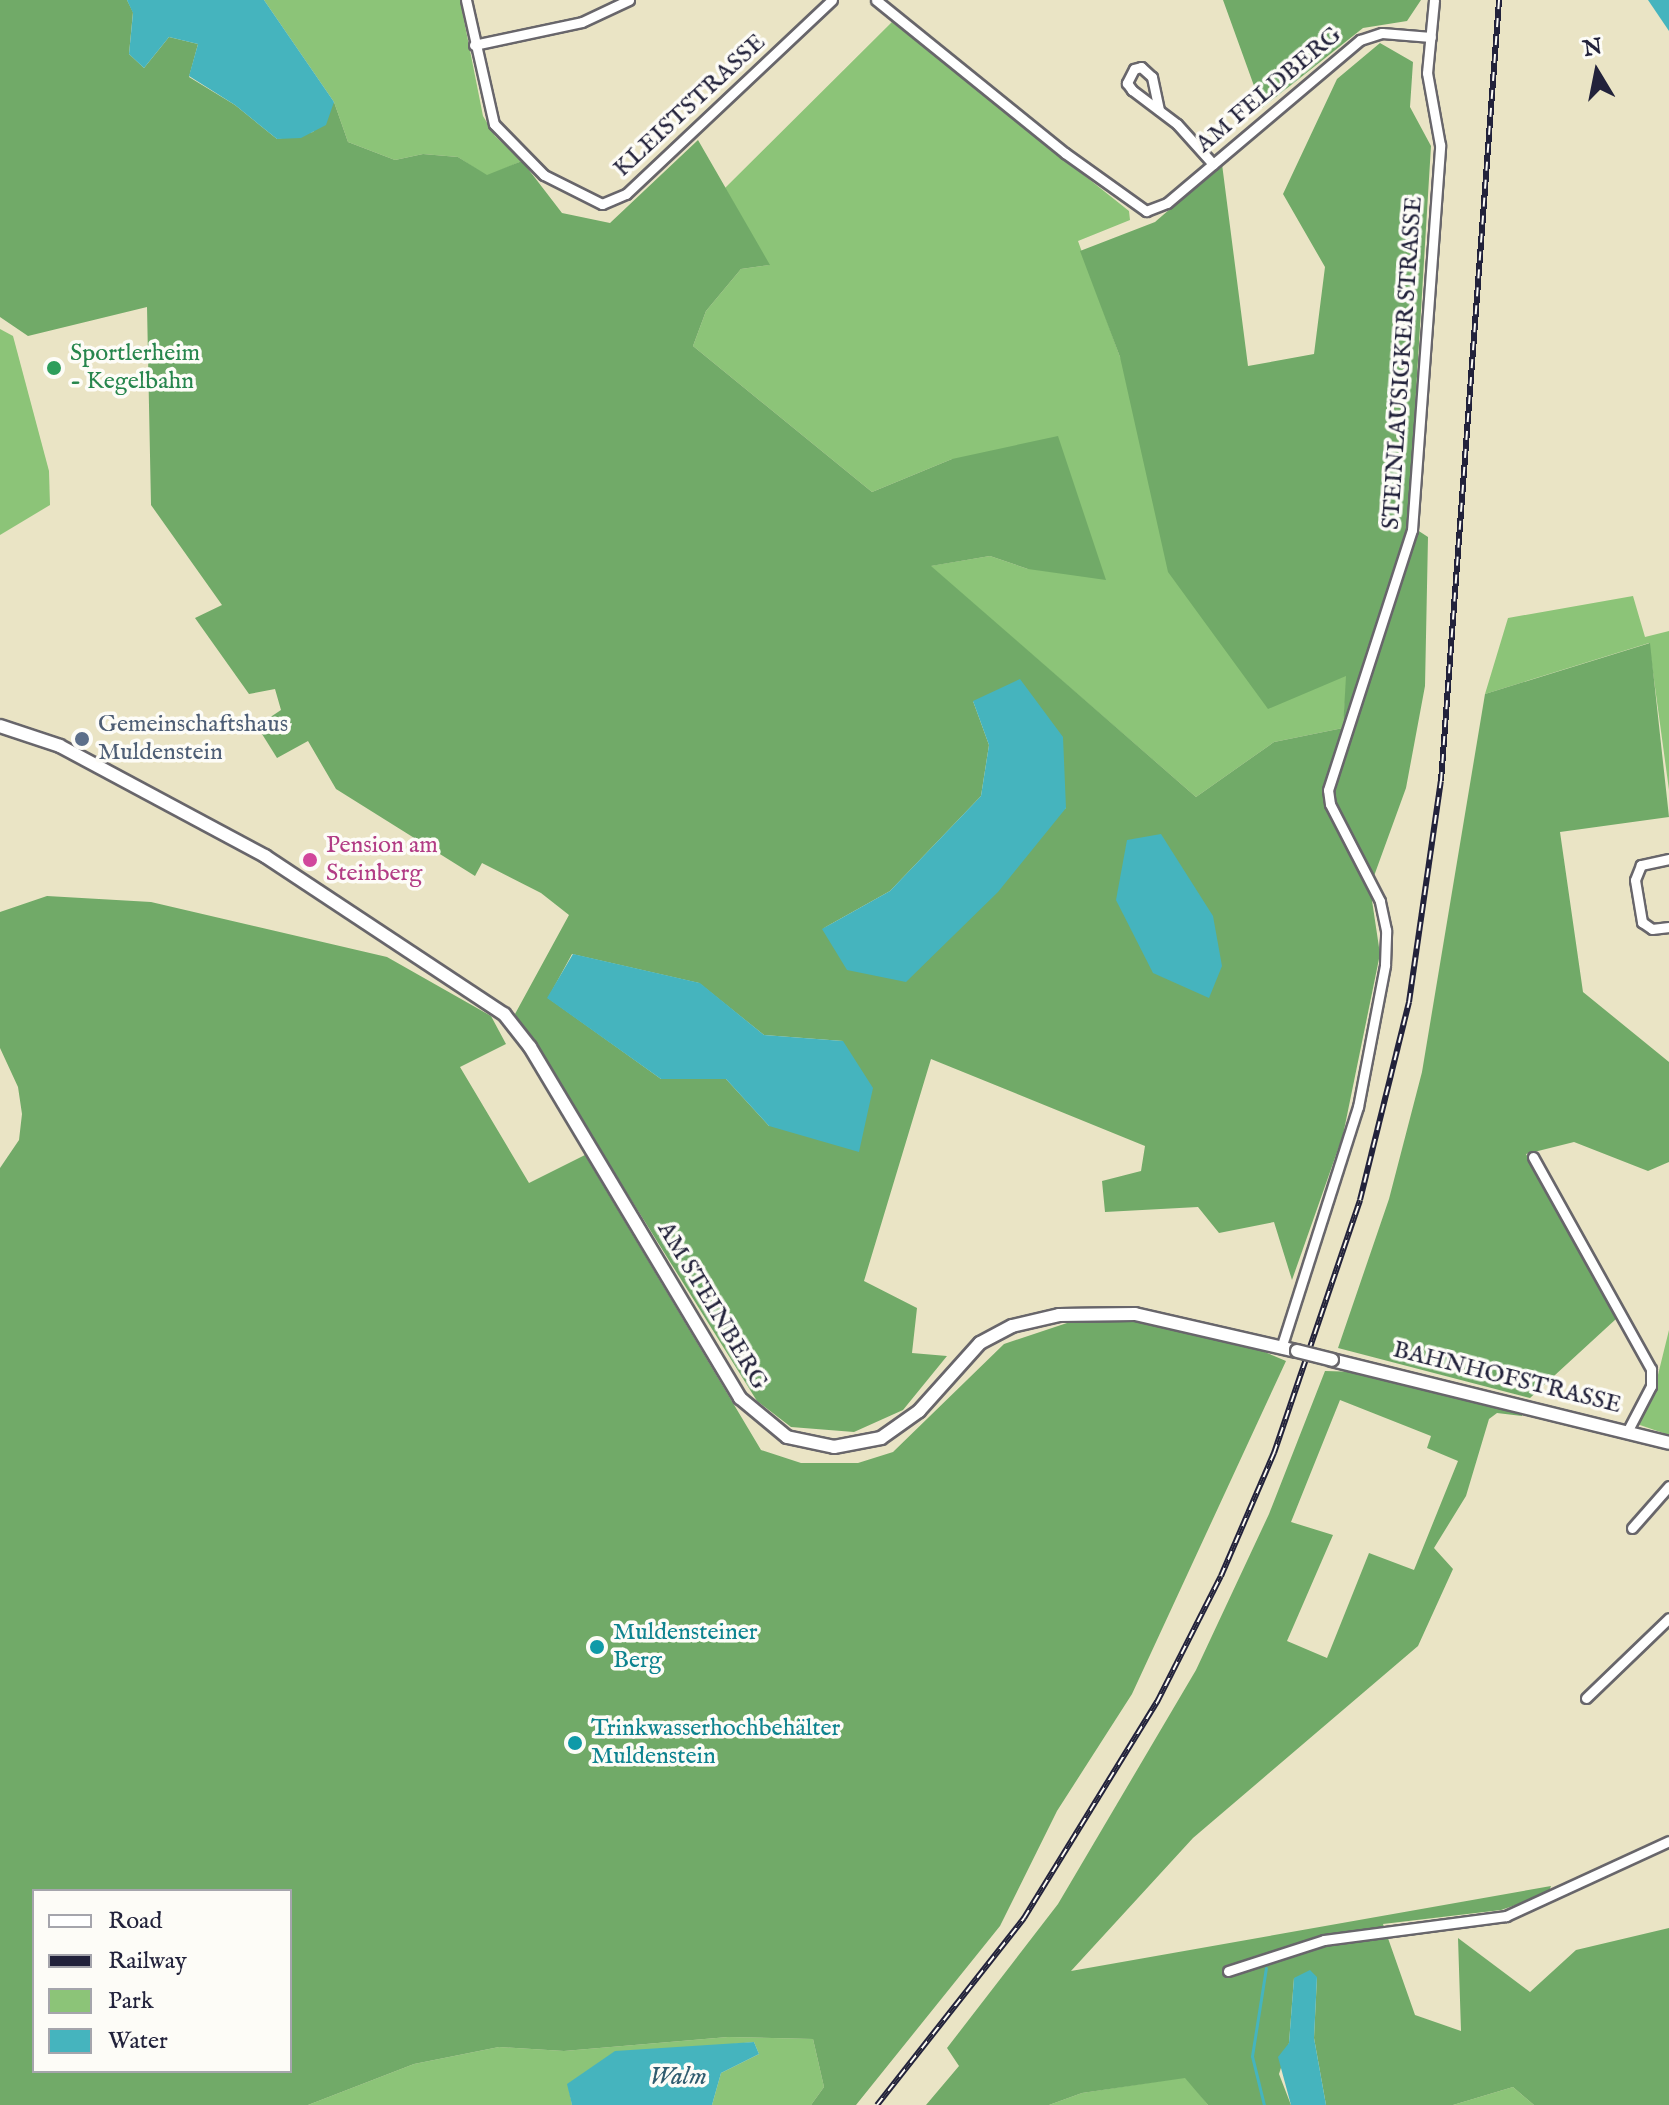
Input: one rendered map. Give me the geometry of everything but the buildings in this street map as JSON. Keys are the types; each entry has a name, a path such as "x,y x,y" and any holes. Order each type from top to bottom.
{"main road":[{"name":"AM STEINBERG","path":"0,726 48,740 207,824 379,930 490,1003 517,1027 740,1398 787,1437 834,1447 881,1438 919,1411 973,1348 1039,1318 1122,1312 1297,1351"},
{"name":"BAHNHOFSTRASSE","path":"1297,1351 1628,1430 1669,1443"}],"street":[{"path":"466,0 474,45 582,22 629,0"},
{"name":"KLEISTSTRASSE","path":"474,45 494,124 554,183 586,199 608,204 626,194 832,0"},
{"name":"AM FELDBERG","path":"876,0 1065,153 1146,211 1162,207 1360,40 1382,33 1431,37"},
{"name":"STEINLAUSIGKER STRASSE","path":"1281,1348 1358,1107 1387,947 1375,889 1328,796 1412,530 1440,145 1427,73 1434,0"},
{"path":"1159,110 1152,77 1141,67 1134,69 1127,83 1213,164"},
{"path":"1669,859 1641,865 1635,880 1642,922 1652,929 1669,927"},
{"path":"1533,1157 1651,1369 1651,1386 1628,1430"},
{"path":"1632,1528 1669,1486"},
{"path":"1586,1698 1669,1618"},
{"path":"1228,1971 1324,1940 1506,1916 1669,1841"}],"green space":[{"path":"0,0 127,0 133,12 129,54 144,68 169,37 198,44 189,77 235,105 277,139 313,132 334,102 348,142 395,160 423,154 458,157 487,175 522,161 562,213 610,223 698,140 770,265 741,269 706,311 693,346 872,492 952,459 1058,436 1106,580 1028,569 990,556 931,566 1196,797 1274,742 1343,728 1346,676 1268,709 1168,572 1120,357 1080,251 1155,222 1222,164 1248,366 1314,354 1325,267 1283,194 1337,79 1380,43 1413,62 1410,107 1431,146 1408,524 1428,537 1425,686 1406,788 1370,887 1380,954 1343,1135 1292,1280 1274,1222 1219,1233 1198,1207 1105,1212 1102,1181 1141,1171 1145,1146 931,1059 864,1281 917,1308 912,1353 947,1356 903,1410 854,1432 791,1427 757,1401 515,1014 569,915 541,893 482,863 475,876 336,789 308,741 277,758 257,726 281,710 275,689 249,694 195,618 222,605 151,505 147,307 28,336 0,317","holes":["973,701 1066,808 822,929 890,891 981,796 989,745","572,954 699,983 764,1035 843,1041 769,1126 726,1079 661,1079 548,998"]},
{"path":"264,0 460,0 483,116 495,136 522,161 487,176 458,157 423,154 395,160 348,142 334,102"},
{"path":"1223,0 1421,0 1407,21 1363,28 1262,108"},
{"path":"892,22 1129,211 1130,220 1078,241 1120,357 1347,676 1343,728 1274,742 1196,797 930,566 990,556 1028,569 952,459 872,492 693,346 706,311 741,269 769,265 725,188"},
{"path":"0,329 13,336 49,471 50,505 0,535"},
{"path":"1633,596 1645,637 1669,631 1669,790 1649,643 1485,694 1508,618"},
{"path":"1650,643 1669,817 1560,832 1583,992 1669,1062 1669,1162 1648,1171 1574,1142 1526,1154 1616,1319 1530,1398 1338,1348 1389,1199 1422,1072 1485,694"},
{"path":"47,896 151,902 387,957 491,1016 506,1044 460,1067 529,1183 585,1155 761,1450 801,1463 858,1463 893,1452 1004,1344 1085,1317 1140,1321 1260,1350 1286,1361 1132,1694 1057,1811 1000,1926 856,2105 811,2105 824,2087 813,2039 728,2037 564,2051 499,2047 414,2064 308,2105 0,2105 0,1168 19,1140 22,1114 18,1087 0,1048 0,912"},
{"path":"1669,1330 1669,1435 1637,1424 1655,1387"},
{"path":"1325,1371 1359,1372 1523,1410 1522,1416 1497,1413 1489,1419 1466,1496 1434,1548 1453,1569 1418,1646 1193,1838 1071,1971 1551,1886 1548,1894 1501,1910 1383,1924 1415,2015 1461,2031 1458,1938 1530,1992 1576,1950 1669,1928 1669,2105 1534,2105 1513,2087 1453,2105 1326,2105 1314,2038 1317,1977 1294,1978 1289,2043 1279,2074 1291,2105 1208,2105 1185,2078 1082,2093 1049,2105 926,2105 959,2066 947,2048 1058,1904 1196,1670 1269,1514","holes":["1340,1400 1431,1436 1427,1448 1458,1461 1414,1570 1369,1553 1327,1658 1287,1641 1333,1535 1291,1522"]},
{"path":"728,2037 813,2039 824,2087 811,2105 712,2105 721,2073 759,2054 754,2042 703,2047 568,2084 572,2105 308,2105 414,2064 499,2047 564,2051"},
{"path":"1186,2077 1208,2105 1049,2105 1082,2093"},
{"path":"1513,2087 1534,2105 1453,2105"}],"water":[{"path":"127,0 264,0 334,102 326,125 301,138 277,139 235,105 189,76 198,44 169,37 144,68 129,54 133,13"},
{"path":"1648,0 1669,0 1669,31"},
{"path":"1020,679 1063,737 1066,808 998,892 906,982 847,970 822,929 890,891 981,796 989,745 973,701"},
{"path":"1161,834 1213,916 1222,966 1209,998 1153,973 1116,900 1127,840"},
{"path":"573,954 700,983 764,1035 843,1041 873,1088 859,1152 769,1126 726,1079 661,1079 547,998"},
{"path":"1310,1970 1317,1977 1314,2038 1326,2105 1291,2105 1278,2057 1289,2043 1294,1978"},
{"name":"Walm","path":"754,2042 759,2054 721,2073 712,2105 572,2105 567,2084 615,2051"}],"waterway":[{"path":"1264,2105 1252,2056 1266,1968"}],"railway":[{"path":"877,2105 1024,1918 1157,1702 1221,1576 1274,1453 1360,1200 1409,1002 1441,781 1499,0"}],"place":[{"name":"Sportlerheim - Kegelbahn","path":"54,368"},
{"name":"Gemeinschaftshaus Muldenstein","path":"82,739"},
{"name":"Pension am Steinberg","path":"310,860"},
{"name":"Muldensteiner Berg","path":"597,1647"},
{"name":"Trinkwasserhochbehälter Muldenstein","path":"575,1743"}]}
